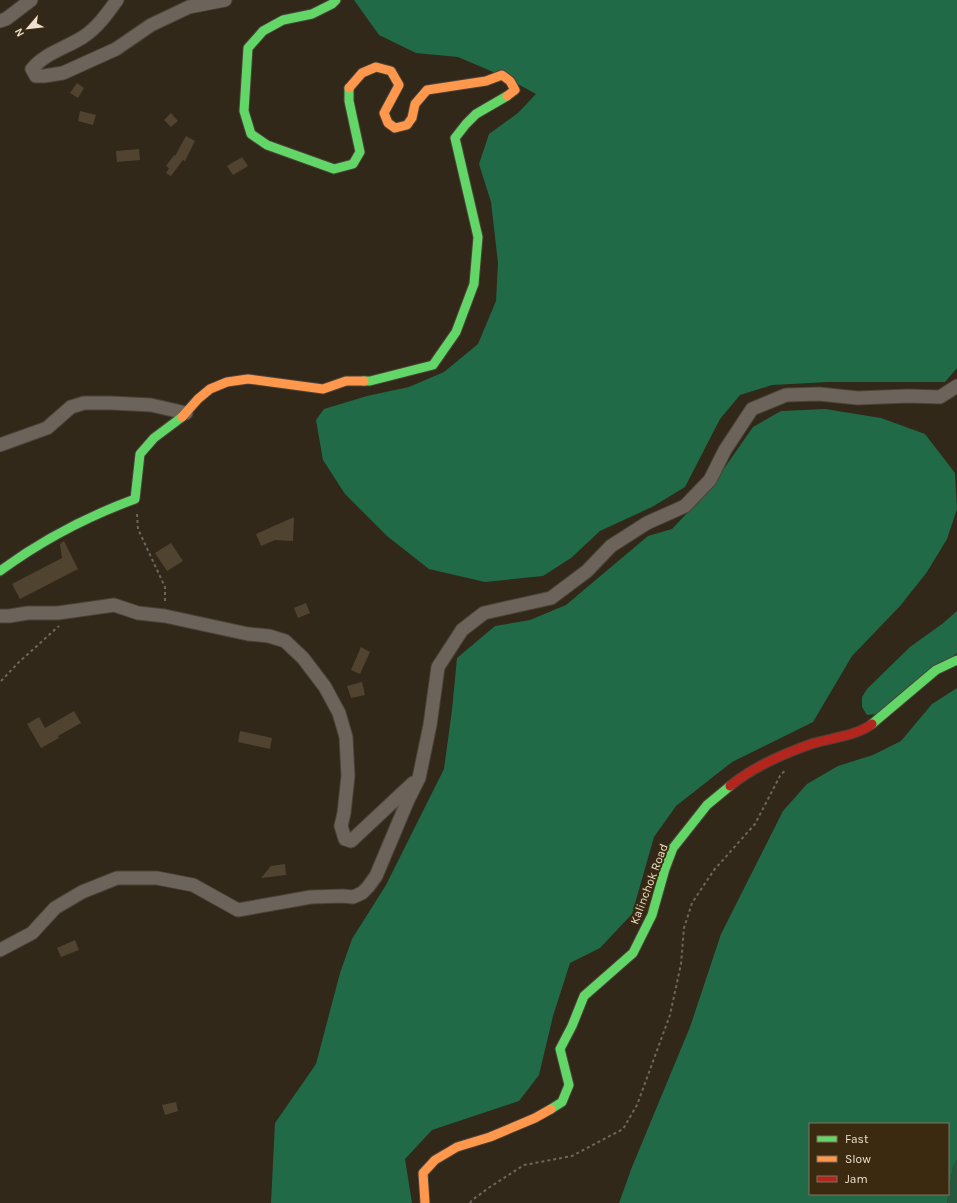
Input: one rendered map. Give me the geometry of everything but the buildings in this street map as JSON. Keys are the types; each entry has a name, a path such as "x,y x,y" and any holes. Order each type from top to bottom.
{"street":[{"path":"0,21 6,20 31,0"},
{"path":"117,0 102,20 84,37 38,62 32,69 36,76 63,73 116,49 151,26 188,7 225,0"},
{"path":"0,571 24,552 60,530 102,511 135,499 140,454 154,438 186,413 198,399 210,389 227,382 248,379 323,389 346,381 370,381 433,365 456,332 474,284 478,237 455,138 478,113 507,97 515,90 510,81 502,75 486,81 427,90 415,104 412,118 407,125 395,128 388,123 384,113 399,85 391,71 376,67 362,73 349,88 349,101 360,152 353,164 334,169 289,152 267,146 251,134 244,111 248,48 263,31 283,20 312,14 332,4 336,0"},
{"path":"0,950 32,933 55,908 82,892 117,878 157,878 193,885 238,910 311,897 354,897 368,887 376,876 408,800 419,778 430,725 438,668 462,630 484,613 551,598 588,570 611,546 647,523 685,506 710,480 725,450 752,409 786,395 819,394 858,398 908,396 940,397 957,386"},
{"path":"0,445 47,428 71,407 84,403 151,405 186,413"},
{"path":"0,616 58,612 114,605 138,613 165,616 248,634 269,636 285,641 303,658 325,687 338,713 346,737 348,776 341,826 345,839 351,840 419,778"},
{"name":"Kalinchok Road","path":"425,1203 423,1173 434,1160 457,1147 490,1137 536,1118 562,1102 569,1085 560,1049 572,1026 584,996 633,953 652,915 673,848 707,805 741,777 782,755 868,727 936,670 957,660"}],"path":[{"path":"135,499 138,529 165,587 165,616"},
{"path":"1,681 19,662 61,624"},
{"path":"470,1203 490,1187 524,1165 572,1156 623,1129 637,1105 670,1015 681,964 684,928 692,902 714,870 755,824 781,774 787,769"}],"green space":[{"path":"354,0 957,0 957,368 945,382 828,382 772,385 740,395 720,419 685,487 652,507 600,531 571,558 543,576 485,582 429,569 387,536 345,494 323,460 316,420 324,409 367,396 409,387 444,372 478,344 496,301 498,263 491,202 479,164 489,134 518,113 536,94 505,77 458,57 416,53 379,35"},
{"path":"825,409 881,418 925,434 955,473 957,509 947,539 927,572 900,606 852,656 813,722 732,762 676,806 654,837 632,914 600,948 570,963 553,1016 539,1075 519,1101 432,1130 405,1159 412,1203 271,1203 275,1123 316,1064 340,973 352,939 386,885 444,769 457,658 495,626 530,620 566,605 648,536 672,529 709,490 753,427 781,411"},
{"path":"957,611 957,653 877,714 867,715 862,707 862,697 867,689 910,647"},
{"path":"957,688 957,1160 953,1166 949,1191 949,1123 809,1123 809,1195 948,1195 947,1203 619,1203 632,1167 690,1027 721,934 783,811 807,784 838,766 873,755 901,741 932,704"},
{"path":"957,1160 957,1203 947,1203 949,1195 953,1166"}],"traffic: fast":[{"path":"336,0 332,4 312,14 283,20 263,31 248,48 244,111 251,134 267,145 334,169 353,164 360,152 349,101 349,88"},
{"path":"364,381 370,381 433,365 456,332 474,284 478,237 455,138 476,114 507,96"},
{"path":"0,571 48,539 99,513 135,499 140,454 154,438 182,417"},
{"path":"872,724 936,670 957,660"},
{"path":"551,1109 562,1102 569,1085 560,1049 572,1026 584,996 633,953 652,915 665,869 673,848 707,805 730,786"}],"traffic: slow":[{"path":"349,88 362,73 376,67 391,71 399,85 384,113 388,123 395,128 407,125 412,118 415,104 427,90 486,81 502,75 510,81 515,90 507,96"},
{"path":"182,417 198,399 210,389 227,382 248,379 323,389 346,381 364,381"},
{"path":"425,1203 423,1173 435,1160 457,1147 490,1137 535,1118 551,1109"}],"traffic: jam":[{"path":"730,786 759,766 792,751 814,743 852,734 872,724"}]}
